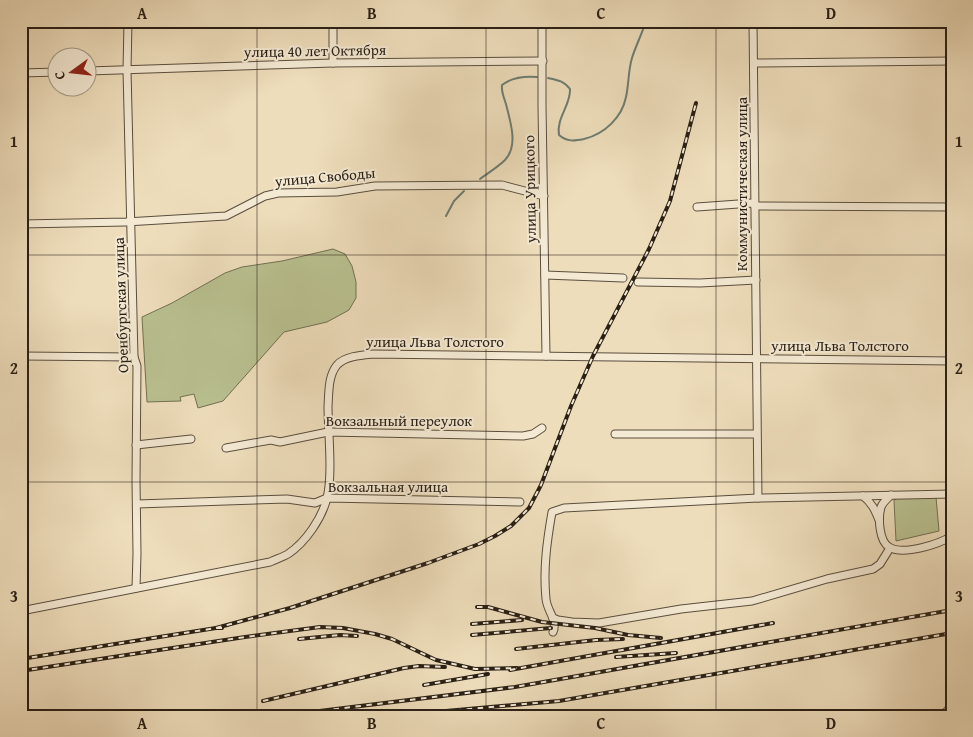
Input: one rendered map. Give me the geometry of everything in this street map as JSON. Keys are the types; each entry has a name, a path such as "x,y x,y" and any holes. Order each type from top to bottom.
{"street":[{"name":"Оренбургская улица","path":"128,21 127,70 134,357 137,366 138,554 136,588"},
{"path":"333,21 334,63"},
{"name":"улица Урицкого","path":"542,21 546,356"},
{"name":"Коммунистическая улица","path":"753,21 755,63 756,434"},
{"name":"улица 40 лет Октября","path":"98,71 334,63 543,61"},
{"path":"755,63 952,61"},
{"path":"21,73 48,72"},
{"name":"улица Свободы","path":"21,224 226,216 265,196 278,193 337,192 375,186 502,185 544,196"},
{"path":"697,207 752,204 755,206 952,207"},
{"path":"545,275 623,278"},
{"path":"638,282 700,283 756,280"},
{"name":"улица Льва Толстого","path":"21,611 270,562 288,554 317,522 327,498 330,380 337,365 344,360 374,354 952,360"},
{"path":"21,356 134,357"},
{"name":"Вокзальный переулок","path":"226,448 271,440 280,442 328,432 523,436 533,434 542,428"},
{"path":"614,434 756,434 758,498"},
{"path":"136,445 191,439"},
{"path":"553,632 555,628 553,618 547,608 544,566 552,512 564,508 758,498 952,494"},
{"path":"890,495 881,508 880,521 882,536 890,548 913,549 941,543 952,536"},
{"path":"859,496 869,501 880,521"},
{"name":"Вокзальная улица","path":"137,504 287,499 315,503 327,498 520,502"},
{"path":"553,618 572,622 599,623 681,609 752,601 827,579 873,569 880,564 890,548"},
{"path":"943,714 952,706"}],"green space":[{"path":"333,249 345,254 352,266 356,282 356,298 349,310 327,322 284,332 223,401 198,408 194,394 180,397 181,401 147,402 142,317 172,303 225,273 242,267 282,261"},
{"path":"936,497 939,531 896,541 894,500 898,498"}],"waterway":[{"path":"548,78 560,81 570,89 570,95 560,123 559,135 565,139 574,140 592,137 599,133 611,124 624,104 632,58 646,21"},
{"path":"480,179 505,160 511,148 512,128 502,85 518,78 537,77"},
{"path":"446,216 454,201 464,191"}],"railway":[{"path":"216,628 290,608 428,563 479,544 511,526 529,508 541,485 571,406 593,356 649,249 670,201 696,103"},
{"path":"477,607 488,607 542,622 661,638"},
{"path":"279,716 515,687 952,610"},
{"path":"472,624 522,620"},
{"path":"510,670 773,623"},
{"path":"21,671 320,627 343,628 375,634 392,639 436,660 475,669 517,668"},
{"path":"21,659 222,628"},
{"path":"472,635 551,628"},
{"path":"390,716 559,701 952,633"},
{"path":"299,639 340,635 357,636"},
{"path":"516,649 596,640 623,639"},
{"path":"616,657 676,653"},
{"path":"263,701 404,668 419,666 445,667"},
{"path":"424,685 488,674"}]}
